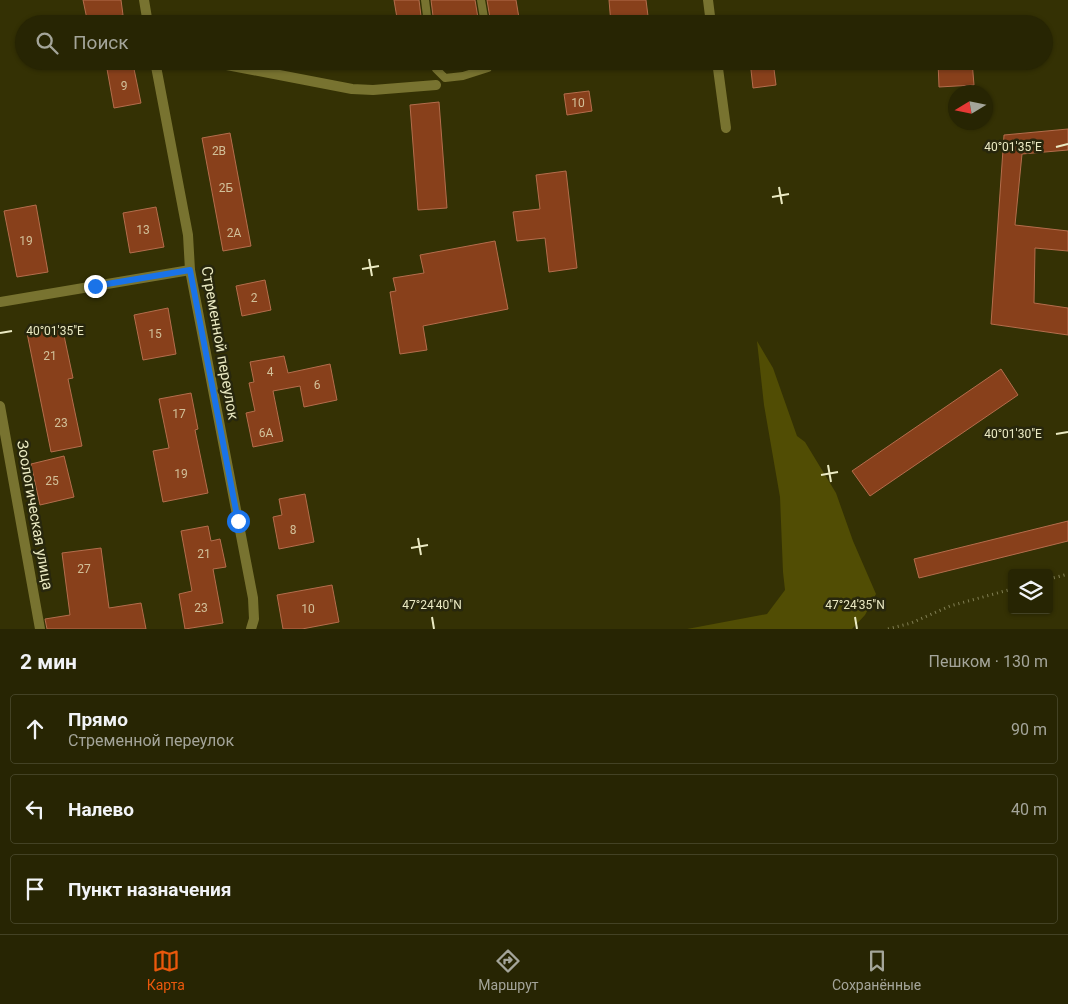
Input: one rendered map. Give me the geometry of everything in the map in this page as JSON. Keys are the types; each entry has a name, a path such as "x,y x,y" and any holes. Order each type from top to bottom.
{"street":[{"path":"144,0 146,15"},
{"path":"708,0 710,15"},
{"name":"Стременной переулок","path":"157,70 188,235 190,270 253,598 254,619 251,629"},
{"path":"253,70 352,89 373,90 436,85"},
{"path":"718,70 726,128"},
{"path":"0,302 190,270"},
{"name":"Зоологическая улица","path":"0,406 40,629"}],"lane":[{"path":"425,0 427,15"},
{"path":"481,0 484,15"},
{"path":"437,70 445,78 463,76 482,70"}],"path":[{"path":"1053,578 1068,574"},
{"path":"888,629 911,623 950,606 1008,590"}],"shaded area":[{"path":"757,341 773,368 797,436 805,442 836,493 853,541 876,594 865,615 852,629 687,629 767,614 785,590 780,497 764,405"}],"building":[{"path":"83,0 121,0 123,15 86,15"},
{"path":"394,0 419,0 421,15 396,15"},
{"path":"431,0 475,0 478,15 433,15"},
{"path":"487,0 516,0 518,15 490,15"},
{"path":"609,0 646,0 648,15 610,15"},
{"path":"107,70 134,70 141,103 114,108"},
{"path":"751,70 774,70 776,85 753,88"},
{"path":"938,70 973,70 974,85 939,87"},
{"path":"589,91 592,111 567,115 564,94"},
{"path":"439,102 447,208 418,210 410,105"},
{"path":"1068,129 1068,150 1022,154 1015,225 1068,231 1068,251 1035,248 1034,303 1068,308 1068,335 991,324 1004,135"},
{"path":"230,133 251,246 223,251 202,138"},
{"path":"566,171 577,268 549,272 545,238 517,241 513,212 540,209 536,175"},
{"path":"36,205 48,272 17,277 4,211"},
{"path":"156,207 164,247 130,253 123,213"},
{"path":"495,241 508,309 423,326 427,350 400,354 390,292 396,291 393,278 424,273 420,255"},
{"path":"265,280 271,310 242,316 236,286"},
{"path":"168,308 176,354 143,360 134,315"},
{"path":"62,326 73,378 68,379 82,446 51,452 27,333"},
{"path":"284,356 288,373 330,364 337,400 304,407 300,386 273,391 283,441 253,447 246,413 255,411 249,383 254,382 250,362"},
{"path":"1001,369 1018,395 870,496 852,471"},
{"path":"191,393 198,429 195,430 208,493 163,502 153,451 169,448 159,399"},
{"path":"64,456 74,497 40,505 31,464"},
{"path":"305,494 314,542 279,549 273,517 282,515 279,499"},
{"path":"1068,521 1068,541 919,578 914,559"},
{"path":"208,526 211,541 220,539 226,567 213,569 223,623 185,629 179,594 192,591 181,531"},
{"path":"101,548 109,608 141,603 146,629 47,629 45,619 70,615 62,553"},
{"path":"332,585 339,622 302,629 283,629 277,595"}],"route":[{"path":"95,286 190,270 238,521"}]}
